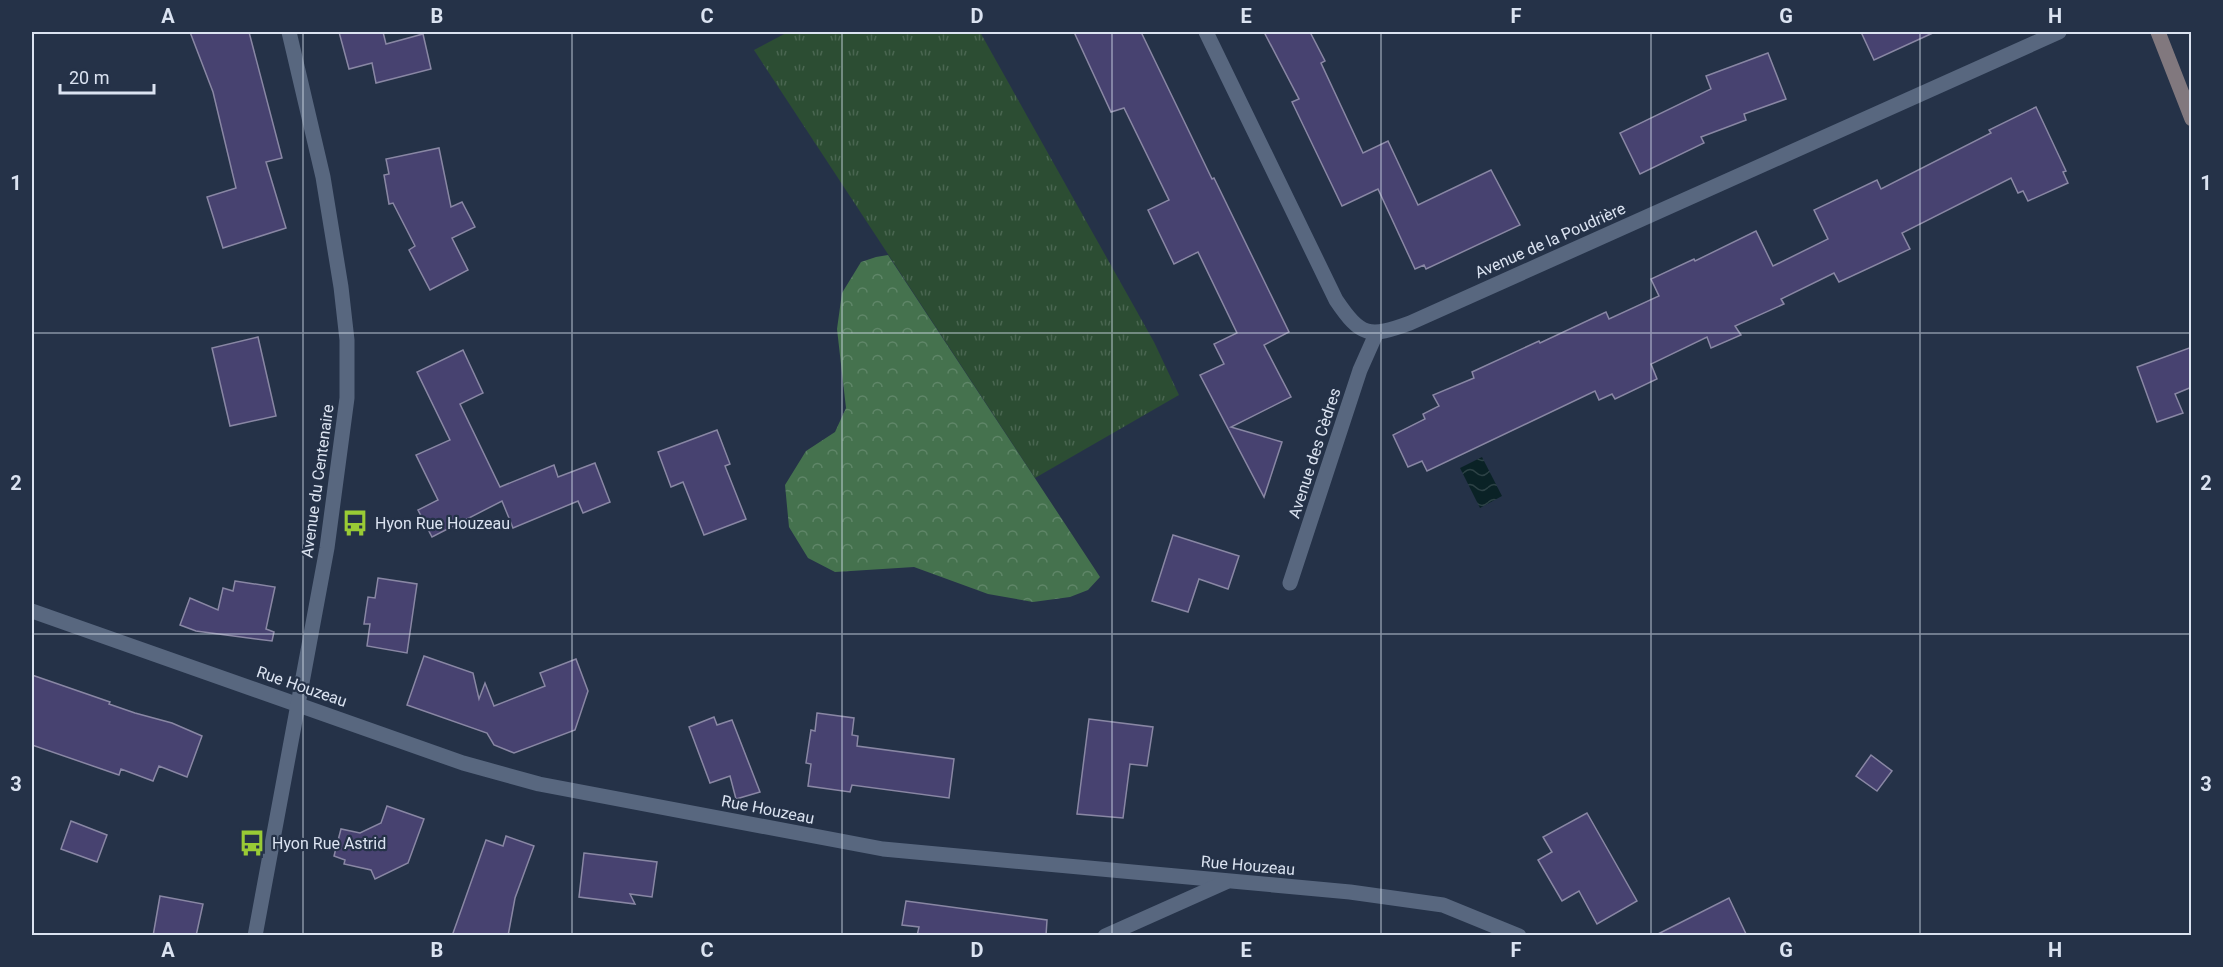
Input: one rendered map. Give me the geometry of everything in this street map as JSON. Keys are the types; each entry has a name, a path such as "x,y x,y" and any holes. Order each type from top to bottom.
{"street":[{"name":"Avenue du Centenaire","path":"255,936 327,548 347,398 346,340 341,287 323,177 289,32"},
{"path":"1206,32 1336,300 1348,318 1362,329 1376,334"},
{"name":"Avenue de la Poudrière","path":"1376,334 1410,323 2059,32"},
{"path":"2158,32 2192,119"},
{"name":"Avenue des Cèdres","path":"1290,583 1360,370 1376,334"},
{"name":"Rue Houzeau","path":"32,611 464,763 550,786 883,849 1350,892 1443,905 1520,936"},
{"path":"1105,936 1226,881"}],"green space":[{"path":"788,32 980,32 1154,342 1179,395 1035,478 754,50"},
{"path":"888,255 1100,577 1088,590 1070,597 1033,602 988,594 914,567 835,572 808,558 789,527 785,485 806,451 835,432 846,408 837,329 842,293 861,262"}],"water":[{"path":"1482,457 1502,496 1480,508 1460,468"}],"building":[{"path":"190,32 249,32 282,158 266,162 286,228 223,248 207,197 236,188 213,92"},
{"path":"339,32 383,32 386,44 423,34 431,69 376,83 372,63 349,69"},
{"path":"1074,32 1141,32 1289,332 1264,345 1291,397 1231,427 1282,442 1264,497 1200,375 1224,364 1214,344 1237,333 1198,252 1174,264 1148,210 1169,200 1124,108 1111,112"},
{"path":"1264,32 1310,32 1325,61 1321,63 1363,153 1388,141 1418,205 1491,170 1520,225 1426,269 1424,265 1415,269 1378,189 1342,206 1292,102 1299,99"},
{"path":"1861,32 1935,32 1874,60"},
{"path":"1768,53 1786,99 1744,114 1746,120 1701,137 1704,143 1640,174 1620,133 1711,89 1706,76"},
{"path":"2036,107 2066,171 2063,172 2068,183 2028,201 2023,191 2018,193 2011,178 1902,233 1910,249 1839,282 1834,273 1781,299 1784,304 1735,326 1741,335 1711,348 1707,337 1651,364 1657,379 1615,399 1612,394 1599,400 1595,391 1427,471 1422,461 1408,467 1393,435 1425,419 1423,414 1439,406 1433,395 1474,378 1472,372 1606,312 1609,319 1659,296 1651,279 1694,259 1695,261 1756,231 1773,266 1828,239 1814,210 1877,180 1881,189 1991,133 1989,130"},
{"path":"439,148 451,207 462,202 475,227 452,238 468,270 430,290 409,250 415,246 393,203 389,204 384,175 389,174 386,159"},
{"path":"258,337 276,416 230,426 212,348"},
{"path":"2192,347 2192,387 2175,394 2183,413 2157,422 2137,367"},
{"path":"463,350 483,393 460,404 500,487 554,465 558,477 595,463 610,502 583,513 578,501 513,528 502,501 432,537 418,510 438,500 416,455 450,440 417,372"},
{"path":"717,430 730,464 725,466 746,519 704,535 683,482 671,487 658,452"},
{"path":"1173,535 1239,556 1228,589 1199,579 1188,612 1152,601"},
{"path":"378,578 417,584 407,653 367,646 370,624 364,624 368,597 375,598"},
{"path":"235,581 275,587 266,629 274,632 272,641 196,631 180,625 190,598 218,610 223,588 233,591"},
{"path":"424,656 473,673 479,699 485,683 494,706 545,686 540,673 576,659 588,691 575,730 514,753 494,745 487,733 407,705"},
{"path":"32,675 135,713 172,723 202,736 187,777 159,766 153,781 121,769 119,775 32,745"},
{"path":"817,713 854,718 852,735 858,736 857,746 954,759 949,798 852,785 850,792 808,786 811,764 806,763 811,730 815,731"},
{"path":"714,717 717,725 732,720 760,792 736,799 730,776 710,783 689,727"},
{"path":"1089,719 1153,727 1147,766 1130,764 1123,818 1077,814"},
{"path":"1871,755 1892,771 1877,791 1856,776"},
{"path":"387,806 424,819 408,863 375,879 371,870 344,864 345,860 334,856 341,829 360,833 381,823"},
{"path":"1587,813 1637,901 1597,924 1579,891 1562,901 1538,860 1552,852 1543,837"},
{"path":"71,821 107,835 97,862 61,849"},
{"path":"506,836 534,846 515,898 508,936 452,936 486,840 503,846"},
{"path":"584,853 657,862 652,897 630,894 635,904 579,897"},
{"path":"160,896 203,904 196,936 153,936"},
{"path":"1729,898 1747,936 1654,936"},
{"path":"906,901 1047,920 1046,936 917,936 919,927 902,925"}],"place":[{"name":"Hyon Rue Houzeau","path":"355,523"},
{"name":"Hyon Rue Astrid","path":"252,843"}]}
